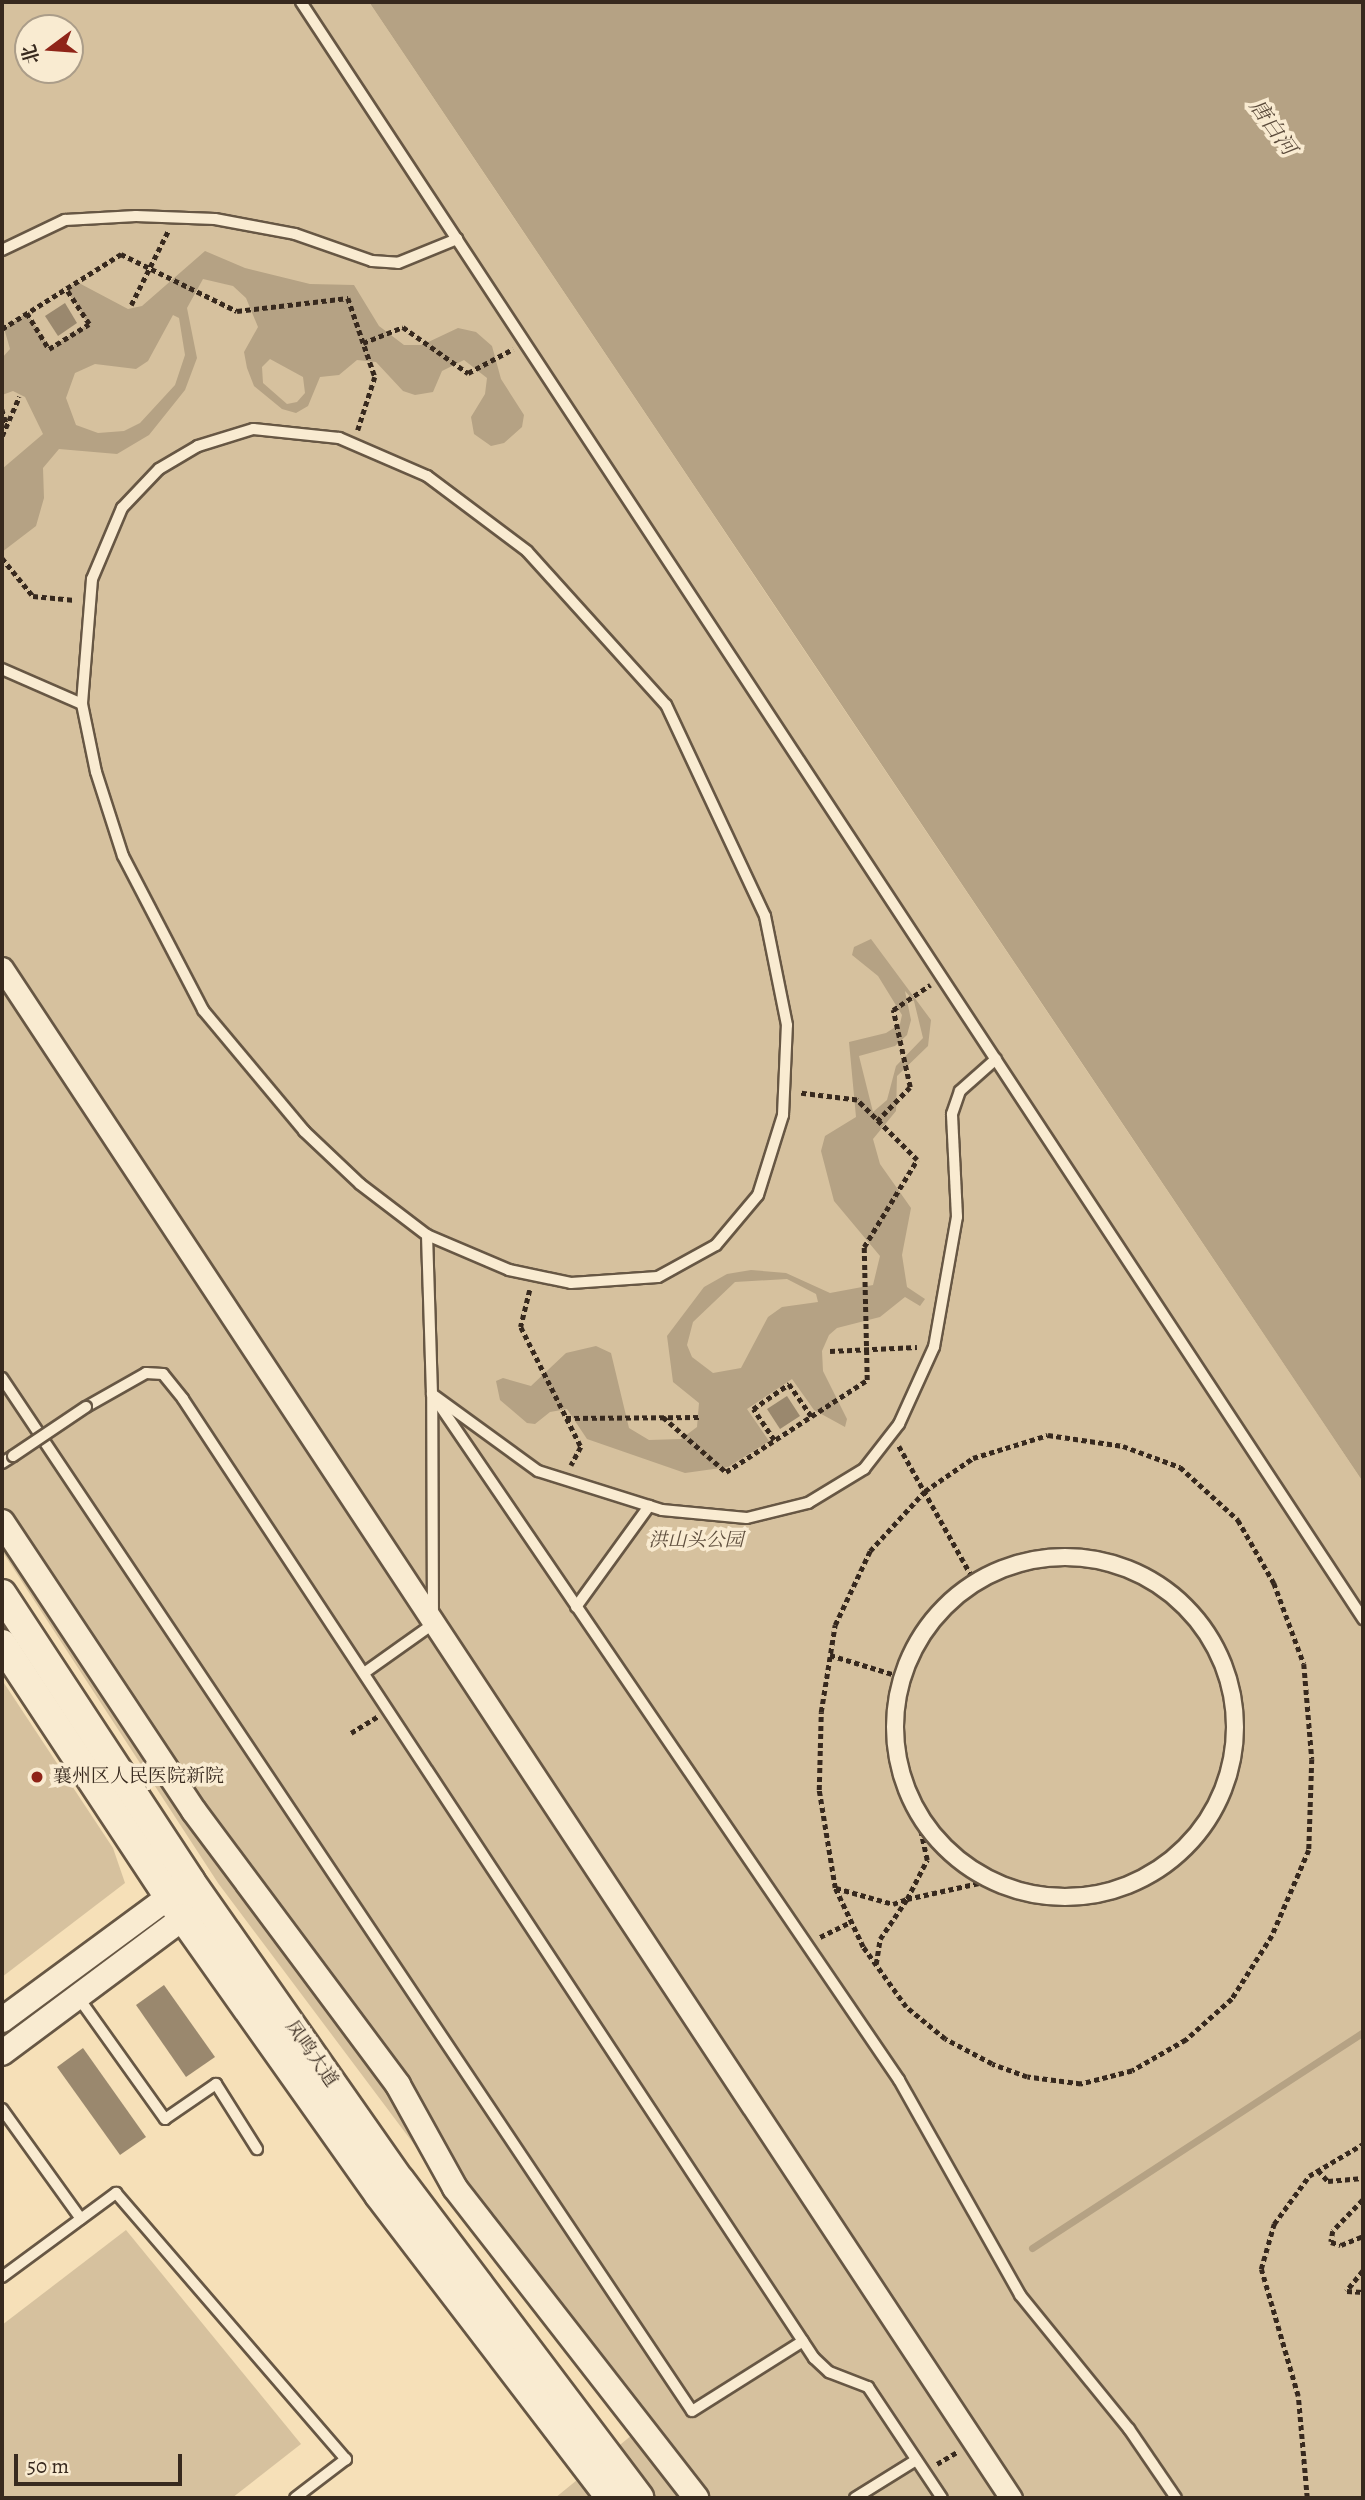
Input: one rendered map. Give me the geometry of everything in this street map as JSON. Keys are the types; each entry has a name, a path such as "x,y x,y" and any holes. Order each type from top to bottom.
{"main road":[{"name":"凤鸣大道","path":"2,1594 187,1899"},
{"name":"凤鸣大道","path":"2,1644 187,1899 400,2180 595,2458 611,2498"},
{"name":"凤鸣大道","path":"595,2458 640,2498"}],"street":[{"path":"2,968 1011,2498"},
{"path":"2,1522 194,1811 398,2085 456,2188 696,2498"},
{"path":"1089,1556 1145,1574 1192,1611 1224,1661 1236,1719 1229,1778 1202,1831 1158,1871 1104,1895 1045,1898 988,1881 948,1852 917,1814 898,1765 894,1712 902,1677 907,1660 934,1615 974,1580 1030,1558 1089,1556"},
{"path":"2,2053 78,1997 187,1899"},
{"path":"2,2020 187,1899"}],"lane":[{"path":"301,2 1363,1619"},
{"path":"2,250 65,220 174,217 295,233 385,262 411,259 457,239"},
{"path":"253,429 353,444 428,476 527,551 666,705 765,916 786,1025 783,1115 758,1195 716,1245 658,1277 572,1283 533,1275 427,1235 360,1184 304,1131 203,1010 123,856 96,772 82,704 90,602 92,579 122,508 159,469 198,446 253,429"},
{"path":"2,669 82,704"},
{"path":"432,1394 538,1471 649,1506 747,1518 808,1503 864,1469 892,1433 934,1346 957,1217 952,1114 960,1091 996,1059"},
{"path":"364,1673 433,1624 432,1394 427,1235"},
{"path":"2,1463 127,1380 163,1374 364,1673 803,2341 828,2372 869,2387 942,2498"},
{"path":"2,1378 692,2411 803,2341"},
{"path":"432,1394 899,2080 1020,2295 1129,2428 1176,2498"},
{"path":"576,1606 649,1506"},
{"path":"78,1997 165,2119 216,2084 257,2149"},
{"path":"2,2109 81,2219"},
{"path":"2,2277 116,2193 346,2459 295,2498"},
{"path":"855,2498 916,2460"}],"path":[{"path":"131,305 174,217"},
{"path":"2,330 121,254 237,311 348,298 375,377 353,444"},
{"path":"27,313 49,349 89,324 66,289"},
{"path":"363,343 403,327 468,373 525,343"},
{"path":"2,436 19,397"},
{"path":"2,409 7,424"},
{"path":"2,558 33,596 90,602"},
{"path":"877,1121 910,1087 893,1010 942,977"},
{"path":"663,1417 726,1472 867,1380 864,1247 917,1160 857,1100 784,1091"},
{"path":"533,1275 521,1327 581,1447 564,1479"},
{"path":"831,1351 934,1346"},
{"path":"774,1440 753,1409 789,1384 811,1416"},
{"path":"566,1418 701,1417"},
{"path":"892,1433 974,1580"},
{"path":"1048,1435 1123,1446 1180,1467 1238,1520 1274,1583 1304,1664 1312,1759 1309,1850 1272,1936 1232,1998 1186,2040 1132,2071 1081,2084 1027,2077 992,2064 945,2039 915,2014 876,1965 835,1888 819,1790 821,1712 835,1625 870,1551 925,1491 973,1458 1048,1435"},
{"path":"830,1656 902,1677"},
{"path":"351,1733 388,1710"},
{"path":"876,1965 880,1939 907,1899 927,1860 917,1814"},
{"path":"835,1888 881,1902 988,1881"},
{"path":"807,1944 851,1922"},
{"path":"1307,2498 1298,2396 1261,2269 1274,2224 1318,2169 1363,2144"},
{"path":"1318,2169 1328,2181 1363,2178"},
{"path":"1363,2200 1333,2231 1331,2242 1341,2245 1363,2236"},
{"path":"1363,2271 1347,2291 1363,2292"},
{"path":"925,2472 973,2442"}],"green space":[{"name":"洪山头公园","path":"2,2 369,2 1363,1482 1363,2498 555,2498 632,2435 218,1883 2,1551"},
{"name":"襄州区人民医院新院","path":"2,1680 113,1848 125,1883 2,1977"},
{"path":"126,2230 301,2444 232,2498 2,2498 2,2325"}],"water":[{"name":"唐白河","path":"369,2 1363,2 1363,1482 916,816"},
{"path":"205,251 245,268 310,284 354,285 379,326 404,345 422,345 458,328 476,332 492,346 501,379 524,415 522,427 504,443 491,446 474,434 471,417 485,394 487,378 464,360 442,371 433,392 415,395 403,391 376,362 357,360 339,375 320,377 308,406 296,413 282,409 254,386 247,368 244,352 258,327 246,298 233,286 203,279 187,308 197,358 185,390 149,435 117,454 59,449 43,468 44,498 36,526 2,552 2,469 43,434 25,397 13,391 2,395 2,358 10,349 4,328 27,313 50,348 88,324 66,289 77,282 128,309 142,306","holes":["173,315 179,318 185,355 175,385 140,423 124,431 98,433 76,425 66,398 75,373 95,364 136,369 148,361","270,359 303,377 305,393 297,402 287,404 263,383 262,367"]},
{"path":"871,939 931,1020 928,1046 897,1076 896,1111 873,1139 880,1164 911,1208 902,1255 907,1287 925,1299 920,1306 905,1297 880,1317 837,1328 829,1335 822,1351 823,1371 847,1419 845,1427 814,1410 792,1379 747,1409 769,1441 728,1467 685,1473 587,1439 567,1409 550,1412 535,1424 527,1423 500,1400 496,1381 503,1378 531,1386 566,1353 596,1346 611,1353 629,1428 649,1440 681,1439 697,1427 699,1403 673,1382 667,1336 704,1287 727,1274 751,1270 786,1273 830,1293 873,1285 880,1256 834,1201 821,1151 825,1136 856,1117 849,1042 886,1033 900,1024 902,1015 878,976 852,955 854,947","holes":["905,991 914,1001 923,1038 896,1066 887,1100 873,1112 859,1056 895,1046 907,1035 911,1020","787,1279 816,1294 818,1302 782,1307 768,1317 741,1368 713,1373 692,1357 687,1345 693,1322 735,1282"]}],"building":[{"path":"65,303 77,323 58,336 45,316"},
{"path":"787,1396 800,1416 780,1429 767,1409"},
{"path":"164,1985 215,2057 186,2077 136,2005"},
{"path":"83,2048 146,2137 120,2155 57,2067"}],"waterway":[{"path":"1032,2248 1363,2032"}],"place":[{"name":"襄州区人民医院新院","path":"37,1777"}]}
